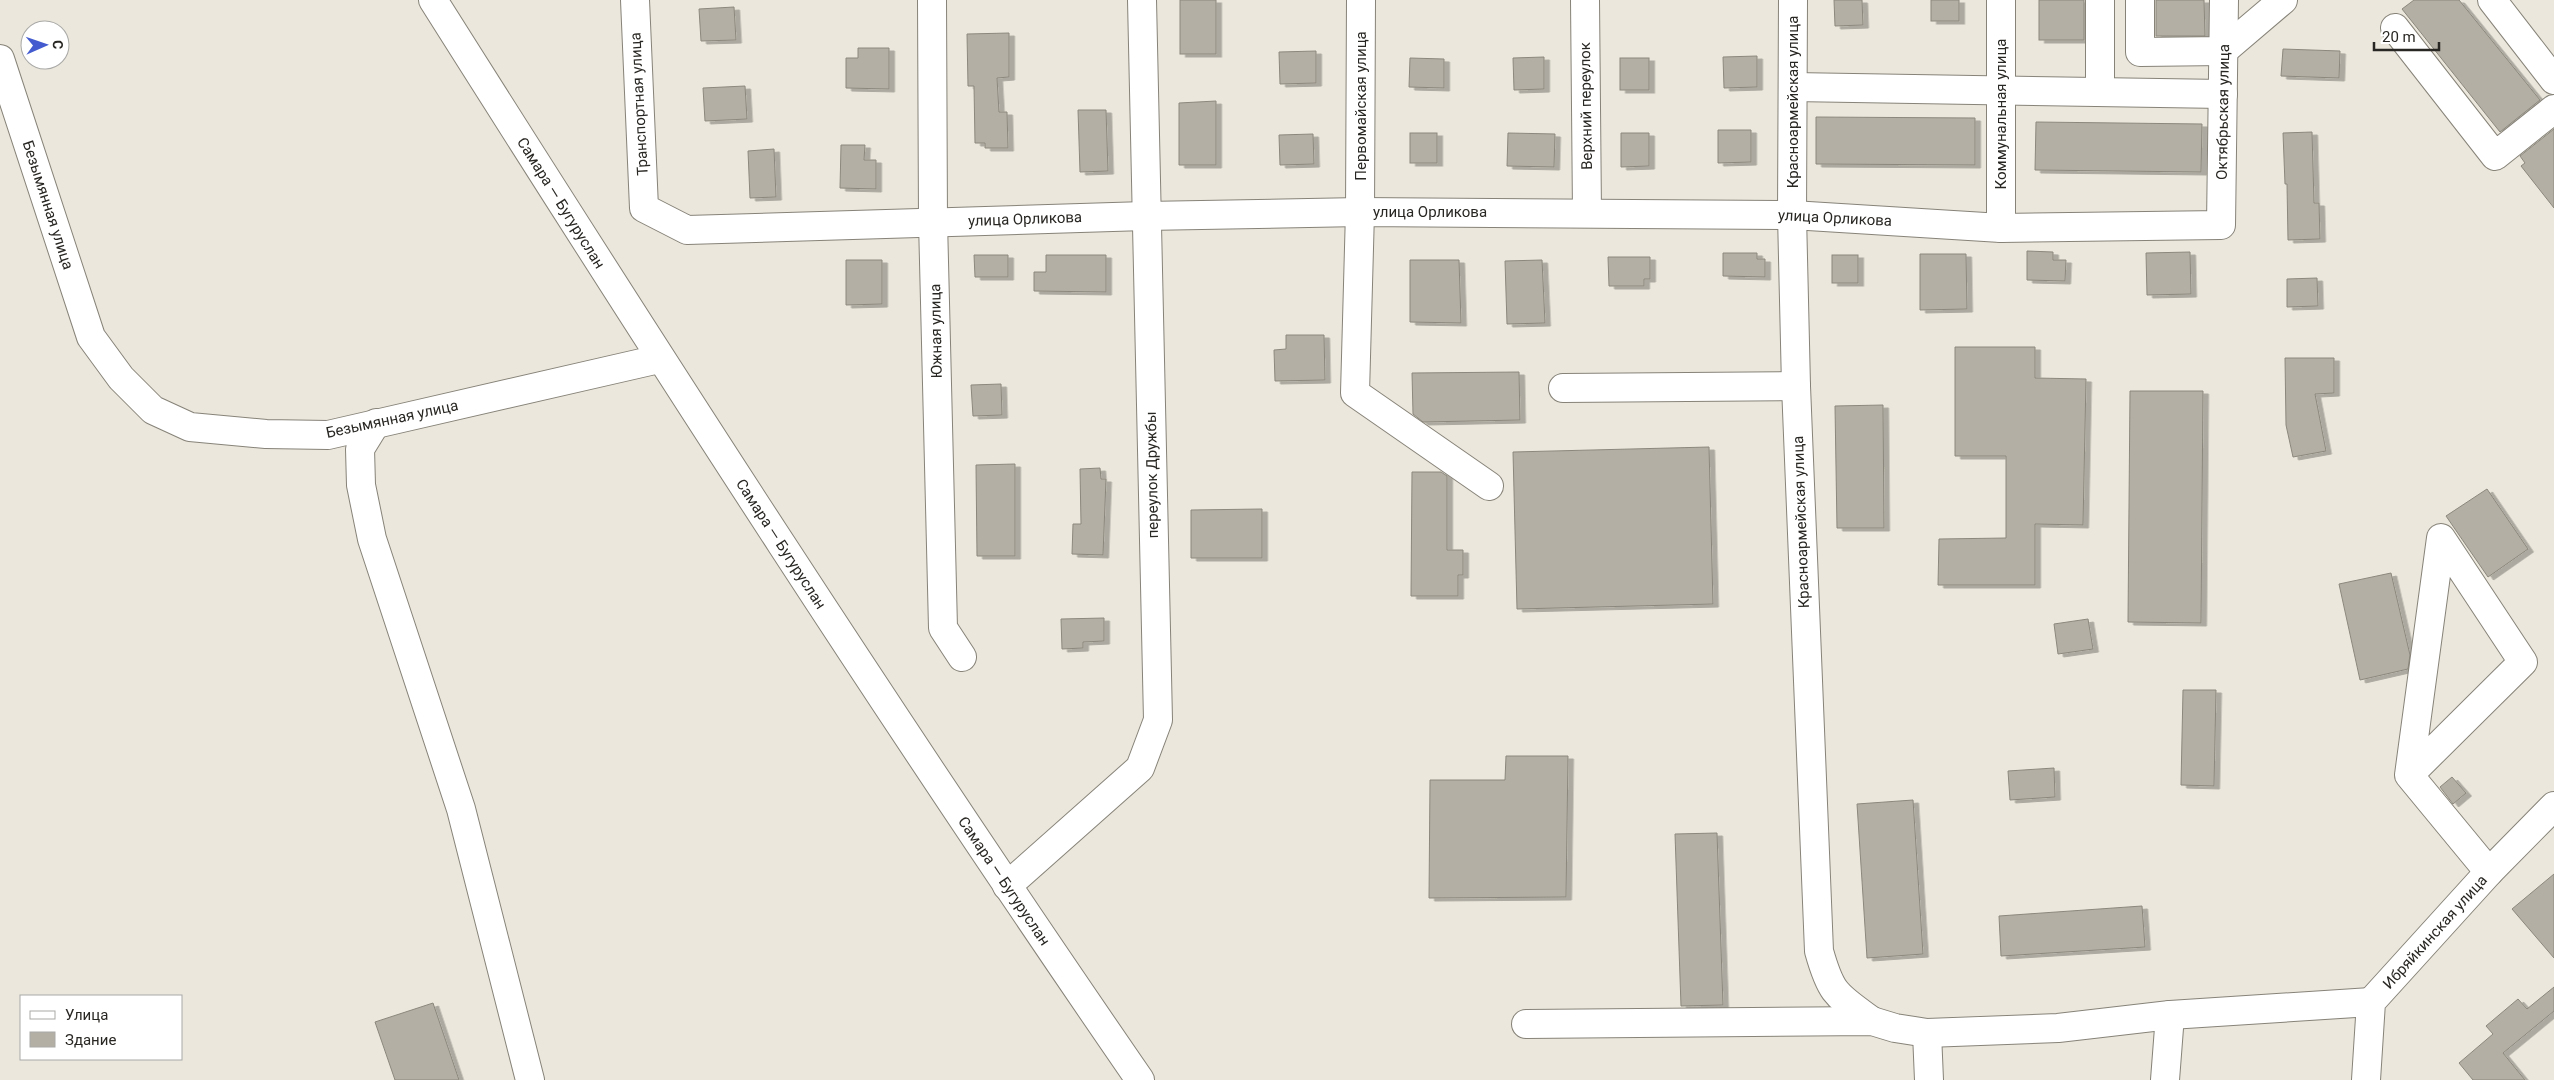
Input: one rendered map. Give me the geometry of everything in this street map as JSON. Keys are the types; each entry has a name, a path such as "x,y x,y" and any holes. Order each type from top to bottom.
{"street":[{"name":"Самара — Бугуруслан","path":"433,0 659,359 1007,886 1140,1080"},
{"name":"Транспортная улица","path":"635,0 644,208"},
{"name":"Южная улица","path":"932,0 933,221 943,628 962,657"},
{"name":"переулок Дружбы","path":"1007,886 1140,768 1158,720 1145,216 1142,0"},
{"name":"Первомайская улица","path":"1361,0 1360,212 1354,393 1489,486"},
{"name":"Верхний переулок","path":"1585,0 1587,213"},
{"name":"Красноармейская улица","path":"1793,0 1792,215 1796,386 1818,951 1827,981 1838,997 1872,1021"},
{"name":"Коммунальная улица","path":"2001,0 2001,228"},
{"path":"2100,0 2100,92"},
{"path":"2140,0 2140,52 2223,51 2283,0"},
{"name":"Октябрьская улица","path":"2221,225 2224,0"},
{"path":"2492,0 2554,80"},
{"path":"2395,28 2495,156 2554,109"},
{"name":"Безымянная улица","path":"0,59 91,336 121,378 153,410 190,427 266,434 328,435 659,359"},
{"path":"1793,87 2223,94"},
{"name":"улица Орликова","path":"644,208 687,230 933,221 1360,212 1792,215 2001,228 2221,225"},
{"path":"1564,388 1796,386"},
{"path":"376,423 360,449 361,484 372,539 461,809 530,1080"},
{"path":"2409,776 2523,662 2442,538 2409,776 2489,872"},
{"name":"Ибряйкинская улица","path":"2366,1080 2371,1002 2489,872 2554,806"},
{"path":"1526,1024 1872,1021 1895,1028 1927,1033 2058,1028 2170,1015 2371,1002"},
{"path":"2165,1080 2170,1015"},
{"path":"1927,1033 1929,1080"}],"building":[{"path":"1180,0 1216,0 1216,54 1180,54"},
{"path":"1834,0 1862,0 1863,25 1835,26"},
{"path":"1931,0 1959,0 1959,21 1931,21"},
{"path":"2039,0 2084,0 2084,40 2039,40"},
{"path":"2156,0 2204,0 2205,36 2156,36"},
{"path":"2414,0 2459,0 2540,100 2500,132 2402,9"},
{"path":"734,7 736,40 701,41 699,9"},
{"path":"1009,33 1009,77 997,78 999,112 1007,112 1008,148 985,148 985,143 975,143 974,86 968,86 967,34"},
{"path":"858,48 889,48 889,89 846,88 846,58 858,58"},
{"path":"2283,49 2340,51 2339,78 2281,76"},
{"path":"1316,51 1316,83 1280,84 1279,52"},
{"path":"1757,56 1757,87 1724,88 1723,57"},
{"path":"1544,57 1544,89 1514,90 1513,58"},
{"path":"1410,58 1444,59 1444,88 1409,87"},
{"path":"1620,58 1649,58 1649,90 1620,90"},
{"path":"745,86 747,119 705,121 703,88"},
{"path":"1216,101 1216,165 1179,165 1179,103"},
{"path":"1078,110 1106,110 1108,171 1080,172"},
{"path":"1816,117 1975,118 1975,165 1816,164"},
{"path":"2036,122 2202,124 2201,172 2035,170"},
{"path":"2554,129 2554,208 2521,166 2525,163 2520,156"},
{"path":"1718,130 1751,130 1751,162 1718,163"},
{"path":"2312,132 2314,203 2319,203 2320,239 2288,240 2287,184 2285,184 2283,133"},
{"path":"1410,133 1437,133 1437,163 1410,163"},
{"path":"1508,133 1555,134 1554,167 1507,166"},
{"path":"1621,133 1649,133 1649,166 1621,167"},
{"path":"1313,134 1314,164 1280,165 1279,135"},
{"path":"841,145 865,145 864,160 876,160 876,189 840,188"},
{"path":"774,149 776,197 750,198 748,151"},
{"path":"2027,251 2053,252 2053,260 2066,260 2065,281 2027,280"},
{"path":"2190,252 2191,294 2147,295 2146,253"},
{"path":"1723,253 1757,253 1757,259 1765,259 1765,277 1723,276"},
{"path":"1920,254 1966,254 1967,309 1920,310"},
{"path":"974,255 1008,255 1008,277 975,277"},
{"path":"1046,255 1106,255 1106,292 1034,291 1034,272 1046,272"},
{"path":"1832,255 1858,255 1858,283 1832,283"},
{"path":"1608,257 1650,257 1650,279 1644,279 1644,286 1609,286"},
{"path":"846,260 882,260 882,304 846,305"},
{"path":"1410,260 1459,260 1461,323 1410,322"},
{"path":"1542,260 1545,323 1507,324 1505,261"},
{"path":"2317,278 2318,306 2287,307 2287,279"},
{"path":"1286,335 1324,335 1325,380 1275,381 1274,350 1286,349"},
{"path":"1955,347 2035,347 2035,378 2086,379 2083,525 2035,524 2035,585 1938,585 1939,539 2006,538 2006,456 1955,456"},
{"path":"2285,358 2334,358 2334,393 2315,394 2326,451 2293,457 2286,425"},
{"path":"1519,372 1520,420 1423,422 1413,414 1412,373"},
{"path":"1001,384 1002,415 973,416 971,385"},
{"path":"2130,391 2203,391 2201,623 2128,622"},
{"path":"1883,405 1884,528 1837,528 1835,406"},
{"path":"1709,447 1713,604 1517,609 1513,452"},
{"path":"1015,464 1015,556 977,556 976,465"},
{"path":"1100,468 1101,479 1106,479 1103,555 1072,554 1073,524 1081,524 1080,469"},
{"path":"1412,472 1441,472 1447,476 1447,550 1463,550 1463,575 1458,575 1458,596 1411,596"},
{"path":"2487,489 2528,549 2488,577 2446,516"},
{"path":"1262,509 1262,558 1191,558 1191,510"},
{"path":"2391,573 2410,655 2408,669 2360,680 2339,584"},
{"path":"1104,618 1104,641 1083,642 1083,648 1062,649 1061,619"},
{"path":"2088,619 2093,649 2058,654 2054,624"},
{"path":"2183,690 2216,690 2214,786 2181,785"},
{"path":"1506,756 1568,756 1566,897 1429,898 1430,780 1505,780"},
{"path":"2054,768 2055,797 2010,800 2008,771"},
{"path":"2452,777 2466,793 2453,804 2440,787"},
{"path":"1913,800 1923,954 1867,958 1857,804"},
{"path":"1717,833 1723,1005 1681,1006 1675,834"},
{"path":"2554,874 2554,958 2512,909"},
{"path":"2142,906 2145,947 2001,956 1999,916"},
{"path":"2554,987 2554,1011 2503,1053 2525,1080 2473,1080 2459,1063 2493,1034 2486,1026 2518,999 2527,1009"},
{"path":"433,1003 459,1080 395,1080 375,1022"}]}
